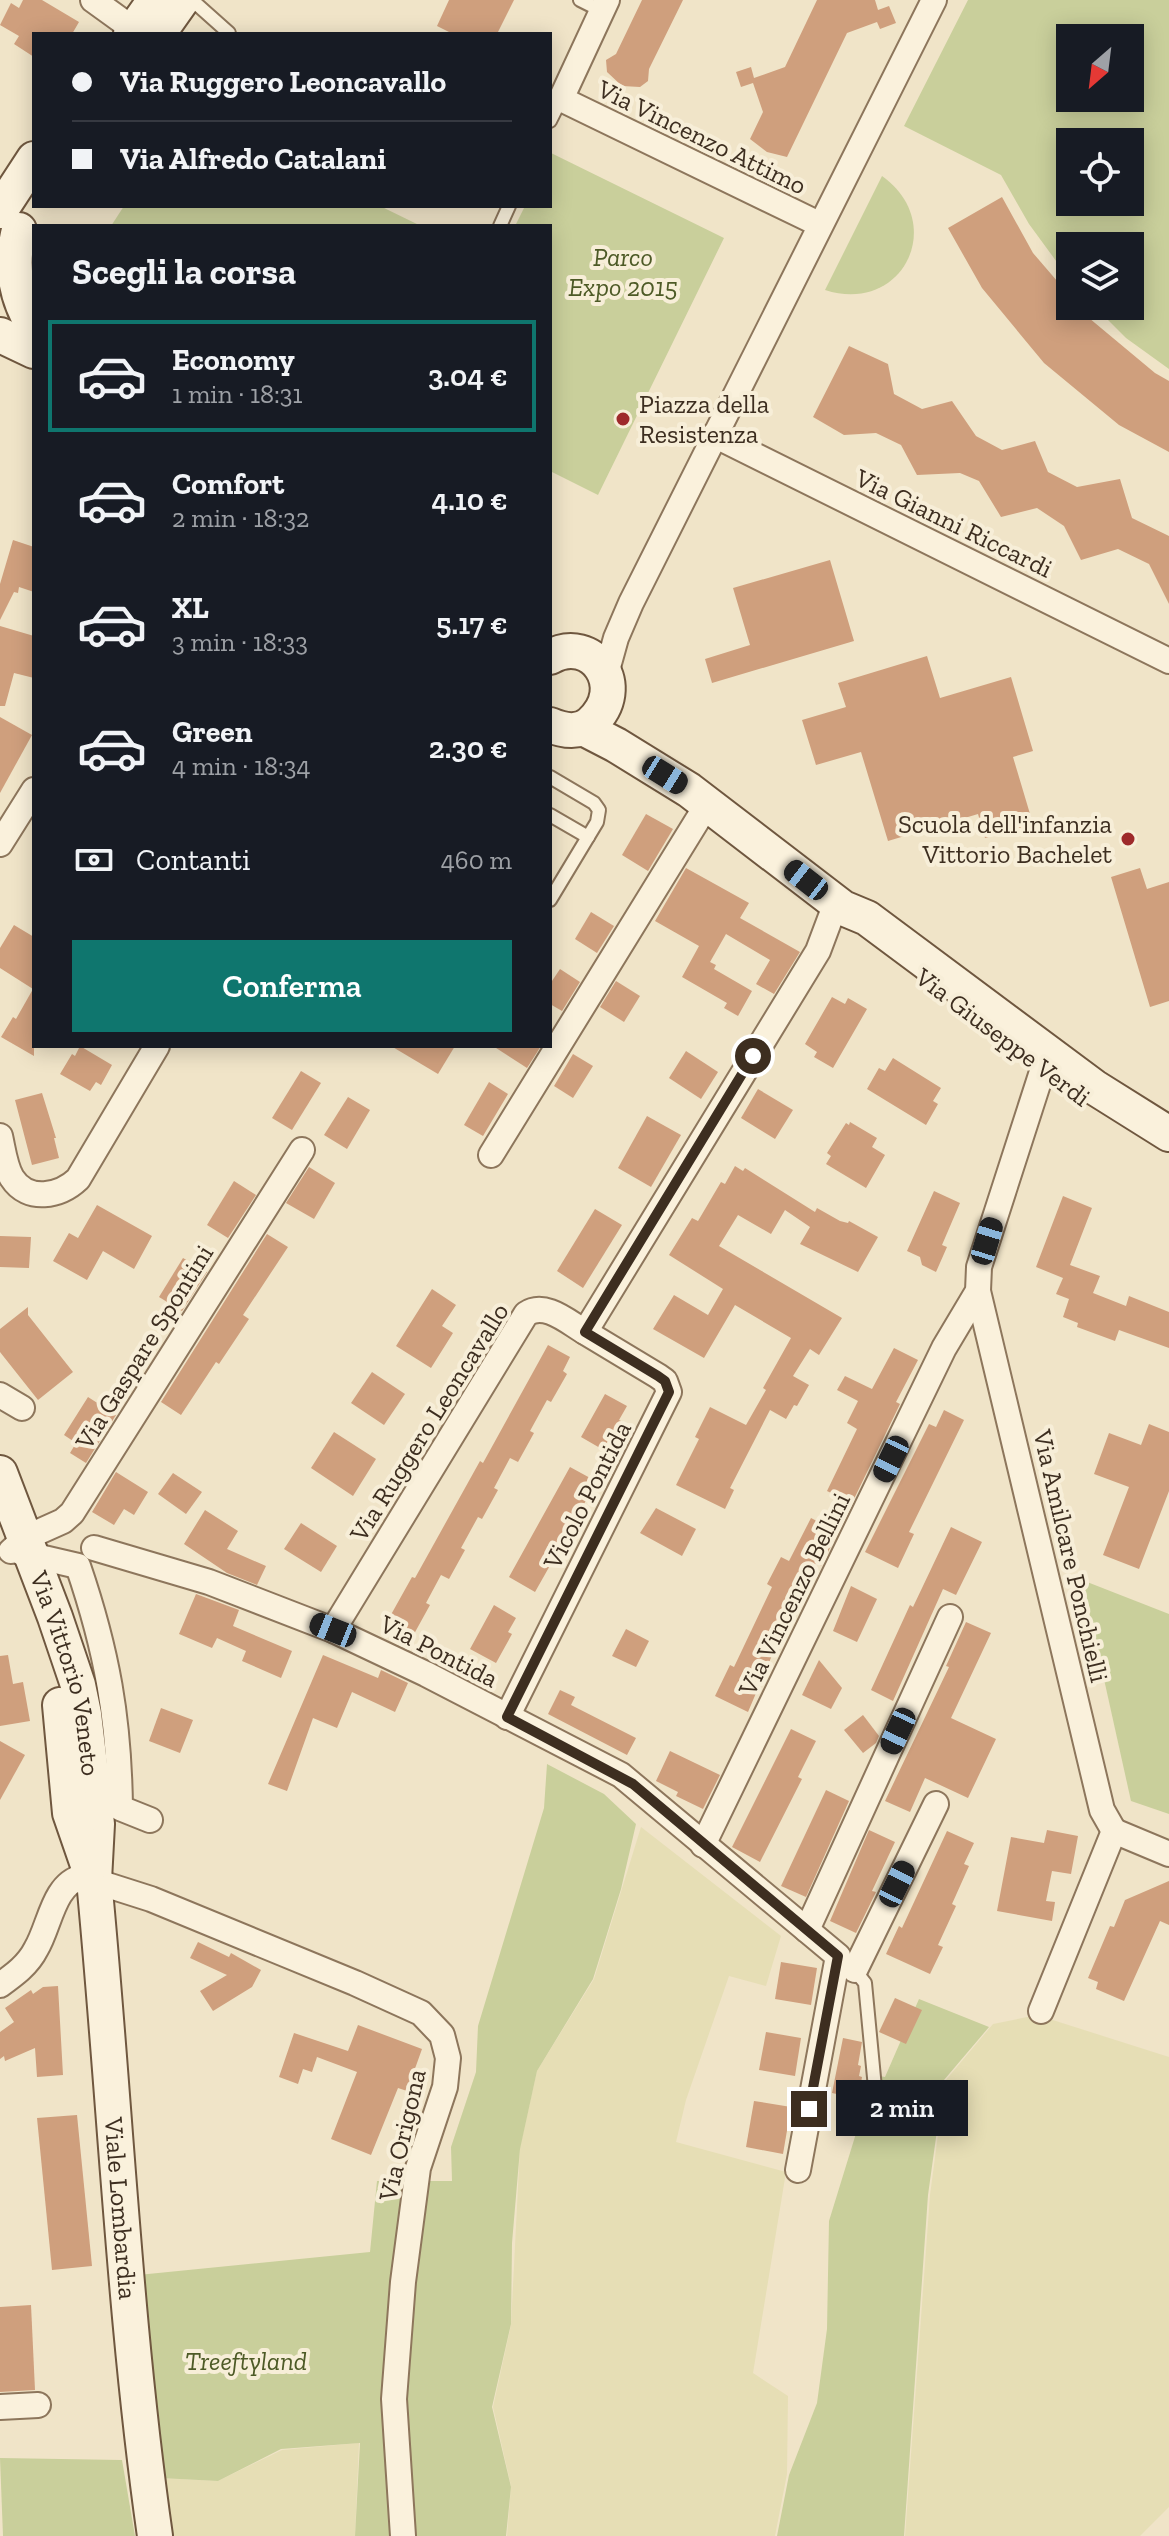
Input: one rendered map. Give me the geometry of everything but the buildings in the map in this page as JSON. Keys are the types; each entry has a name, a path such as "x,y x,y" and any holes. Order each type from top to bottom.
{"street":[{"path":"93,0 140,32"},
{"path":"141,32 155,0"},
{"path":"142,32 182,0"},
{"name":"Via Vincenzo Attimo","path":"607,682 616,638 629,608 934,0"},
{"path":"555,110 597,4"},
{"name":"Via Vincenzo Attimo","path":"555,110 819,224"},
{"path":"0,261 18,216 32,166"},
{"path":"18,216 14,263 17,292 32,323"},
{"path":"0,335 32,350"},
{"name":"Via Gianni Riccardi","path":"714,435 1169,661"},
{"name":"Via Vincenzo Attimo","path":"564,654 594,642 629,608"},
{"path":"563,731 603,712 608,702 607,682 593,658 564,654"},
{"name":"Via Giuseppe Verdi","path":"607,682 615,711 628,732 698,796 843,908 860,928 1045,1061 1169,1134"},
{"name":"Via Giuseppe Verdi","path":"563,731 698,796"},
{"path":"0,844 32,793"},
{"path":"491,1155 698,796"},
{"path":"585,1332 843,908"},
{"path":"2,1151 12,1178 21,1188 38,1195 52,1195 68,1189 78,1179 156,1048"},
{"name":"Via Giuseppe Verdi","path":"1045,1061 1085,1100 1127,1125 1169,1144"},
{"name":"Via Vincenzo Bellini","path":"703,1845 944,1348 978,1291 979,1267 1045,1061"},
{"name":"Via Gaspare Spontini","path":"13,1543 63,1521 72,1513 302,1150"},
{"name":"Via Amilcare Ponchielli","path":"978,1291 1102,1810 1114,1831"},
{"name":"Via Ruggero Leoncavallo","path":"333,1630 526,1314 542,1308 585,1332"},
{"name":"Vicolo Pontida","path":"507,1717 669,1392 665,1381 585,1332"},
{"path":"0,1395 22,1408"},
{"name":"Via Vittorio Veneto","path":"0,1473 13,1543 69,1657 84,1714 97,1824 94,1880"},
{"path":"13,1543 78,1566 109,1671 119,1748 120,1808 150,1820"},
{"name":"Via Pontida","path":"94,1548 209,1582 333,1630 426,1674 621,1775 846,1963"},
{"path":"807,1930 950,1617"},
{"path":"798,2170 846,1963 936,1804"},
{"path":"1041,2011 1114,1831 1169,1854"},
{"path":"0,1985 19,1971 35,1952 61,1890 71,1880 82,1877 94,1880"},
{"name":"Viale Lombardia","path":"94,1880 136,2380 155,2536"},
{"name":"Via Origona","path":"94,1880 218,1926 388,1997 421,2013 442,2035 448,2058 445,2087 418,2168 403,2282 394,2399 403,2536"},
{"path":"0,2407 38,2405"}],"lane":[{"path":"192,0 228,32"},
{"path":"552,778 594,803 599,810 597,822 552,897"},
{"path":"552,816 588,837"},
{"path":"846,1963 865,1983 877,2109"}],"shaded area":[{"path":"641,1827 781,1936 766,1986 729,1976 686,2100 676,2142 786,2172 753,2373 788,2396 787,2474 775,2536 507,2536 511,2486 493,2407 511,2325 520,2147 537,2071 594,1979"},
{"path":"1037,2015 1169,2057 1169,2507 1140,2536 905,2536 930,2195 945,2081 993,2024"},
{"path":"359,2443 355,2536 169,2536 160,2478 218,2481 282,2450"}],"green space":[{"path":"968,0 1169,0 1169,369 1126,338 1108,320 1144,320 1144,232 1056,232 1056,261 1029,224 1001,175 904,126"},
{"name":"Parco Expo 2015","path":"552,153 724,238 598,495 552,472 552,224 516,224 524,208 552,208"},
{"path":"882,176 902,195 912,217 914,239 908,260 895,277 876,289 853,294 825,290"},
{"path":"123,208 384,208 417,224 112,224"},
{"path":"1082,1580 1169,1614 1169,1814 1131,1801"},
{"name":"Treeftyland","path":"547,1764 604,1794 636,1824 621,1889 593,1979 537,2071 520,2149 512,2243 511,2324 492,2407 511,2487 506,2536 355,2536 360,2443 281,2449 218,2481 160,2478 138,2275 370,2252 377,2181 452,2181 451,2147 476,2072 478,2026 544,1808"},
{"path":"919,1999 989,2027 944,2080 928,2195 904,2536 777,2536 789,2475 817,2403 827,2329 829,2221 874,2075 885,2077"},
{"path":"0,2458 122,2460 135,2536 3,2536"}],"place":[{"name":"Piazza della Resistenza","path":"623,419"},
{"name":"Scuola dell'infanzia Vittorio Bachelet","path":"1128,839"}],"route":[{"path":"753,1056 585,1332 658,1376 665,1381 669,1392 507,1717 621,1775 838,1956 809,2109"}]}
